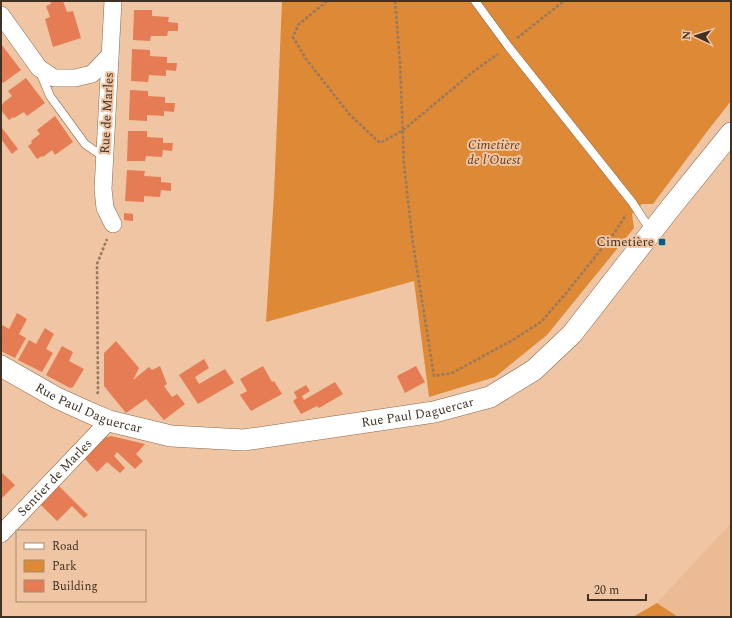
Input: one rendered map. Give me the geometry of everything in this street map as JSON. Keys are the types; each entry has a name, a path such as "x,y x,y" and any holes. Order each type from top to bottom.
{"street":[{"name":"Rue de Marles","path":"113,1 103,189 105,208 113,224"},
{"path":"1,15 39,68 54,78 75,78 92,74 110,56"},
{"name":"Rue Paul Daguercar","path":"1,366 57,398 109,421 171,436 244,440 434,412 490,397 534,370 572,334 731,133"},
{"name":"Sentier de Marles","path":"1,534 109,421"}],"lane":[{"path":"475,1 508,46 632,202 652,232"},
{"path":"39,68 50,96 85,144 104,158"}],"path":[{"path":"327,1 298,25 294,37 306,59 350,115 380,143 402,131 474,71 564,1"},
{"path":"395,1 400,62 404,165 413,244 434,376 452,373 541,322 615,232 625,217 632,202"},
{"path":"88,412 98,392 97,264 113,224"}],"shaded area":[{"path":"731,523 731,617 678,617 657,603"}],"green space":[{"name":"Cimetière de l'Ouest","path":"282,1 731,1 731,101 653,204 642,204 632,214 634,228 547,335 495,377 429,397 414,281 266,322 274,194"},
{"path":"657,603 678,617 633,617"}],"building":[{"path":"50,1 63,1 67,12 73,11 81,38 53,47 45,19 50,17 46,6 51,4"},
{"path":"134,10 152,10 152,16 169,17 168,22 178,23 178,31 168,31 167,36 151,36 150,41 133,40"},
{"path":"1,44 21,70 3,83 1,81"},
{"path":"132,49 150,50 150,56 167,57 167,63 177,63 176,71 166,70 166,76 149,75 148,82 131,81"},
{"path":"26,78 45,103 27,116 24,112 9,120 1,110 1,106 12,96 8,91"},
{"path":"130,90 148,91 148,96 165,97 165,103 175,103 174,112 164,111 164,116 147,115 147,121 129,120"},
{"path":"55,116 73,142 55,155 52,150 43,157 42,156 37,159 28,146 32,143 31,141 40,134 37,130"},
{"path":"2,128 18,149 12,154 1,139"},
{"path":"128,131 147,131 147,137 163,138 163,143 173,143 172,151 163,150 162,157 146,156 145,161 127,161"},
{"path":"127,170 145,171 144,176 161,177 161,182 171,183 171,191 161,190 160,197 144,196 144,202 125,201"},
{"path":"124,213 133,214 133,221 124,220"},
{"path":"17,313 27,319 19,334 26,338 15,358 1,351 1,326 2,325 9,329"},
{"path":"45,328 54,334 46,349 53,353 42,372 18,360 29,340 36,344"},
{"path":"116,341 139,368 133,380 149,367 152,370 160,366 167,384 164,386 172,397 177,394 185,404 164,420 146,399 126,413 104,386 104,353"},
{"path":"62,346 73,352 69,361 84,369 73,387 70,388 46,375"},
{"path":"204,359 209,368 195,377 199,384 225,369 234,383 198,404 179,375"},
{"path":"263,366 272,382 274,381 282,394 251,411 240,395 247,391 240,379"},
{"path":"416,366 425,382 405,393 397,376"},
{"path":"335,382 343,394 319,408 317,406 301,414 293,401 297,398 294,392 306,385 310,391 302,396 304,400"},
{"path":"111,436 145,444 136,454 143,461 135,469 117,452 114,456 125,468 120,473 107,462 97,472 84,458 104,438"},
{"path":"1,472 15,485 1,499"},
{"path":"58,485 88,515 84,518 72,506 57,521 40,504"}],"place":[{"name":"Cimetière","path":"662,242"}]}
